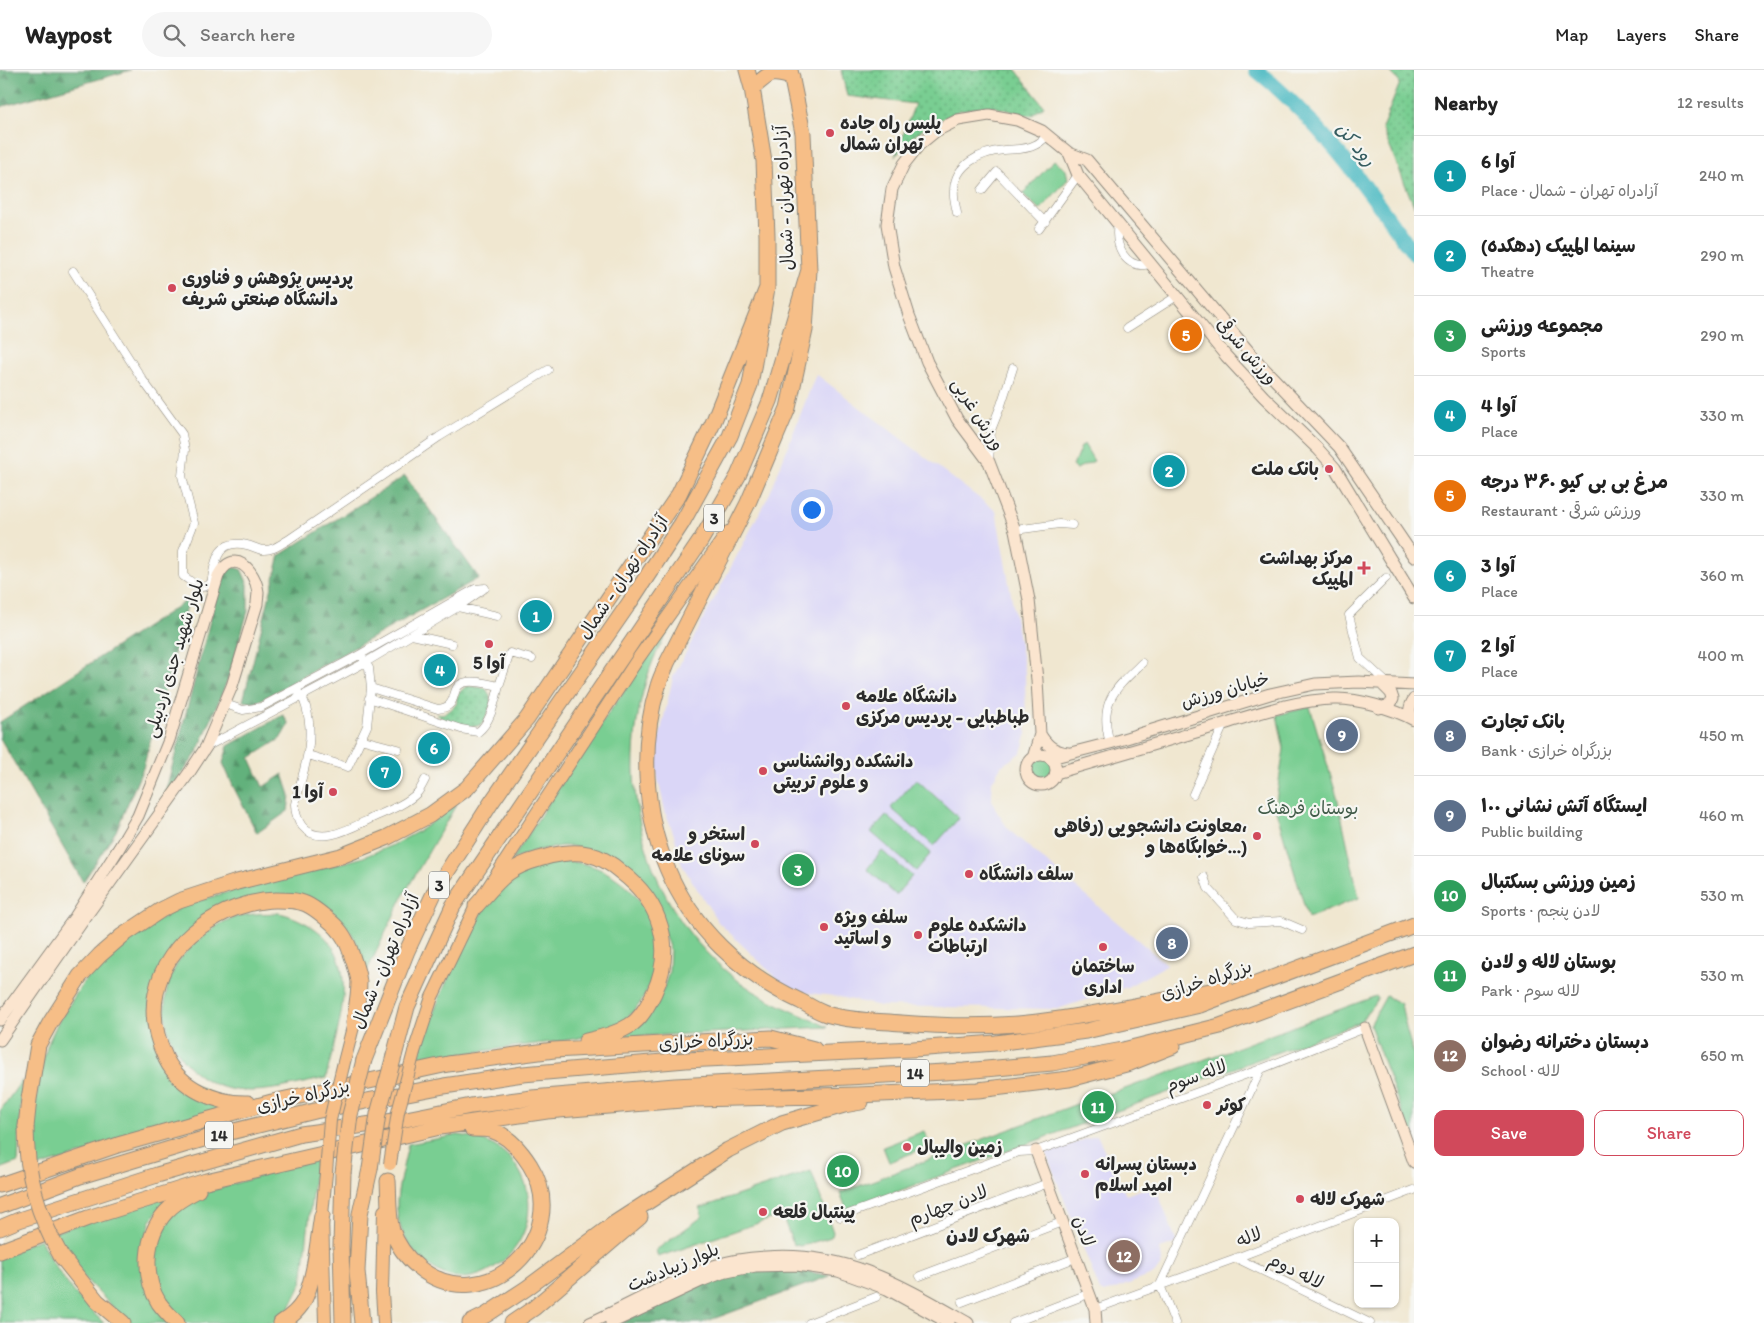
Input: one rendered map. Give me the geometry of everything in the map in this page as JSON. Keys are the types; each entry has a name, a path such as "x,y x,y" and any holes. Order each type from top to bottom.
{"highway":[{"name":"آزادراه تهران - شمال","path":"343,1323 341,1246 343,1173 350,1115 364,1060 407,951 436,889 490,803 630,602 682,523 730,436 750,384 767,288 767,236 764,160 752,88 746,70"},
{"path":"752,88 767,75 774,72 791,74"},
{"name":"آزادراه تهران - شمال","path":"362,1323 358,1271 360,1224 378,1114 408,1006 453,906 701,540 738,476 770,401 809,270 803,133 791,74"},
{"path":"809,270 805,330 788,408 748,503 667,663 658,686 650,722 647,752 652,813 662,855 676,889 694,916 719,945 747,971 776,990 825,1014 852,1019 932,1025 1018,1024 1108,1012 1270,978"},
{"path":"123,1323 97,1301 61,1256 50,1237 38,1207 26,1152 26,1127 38,1045 50,1023 80,976 100,955 122,936 161,910 179,901 237,882 341,856 386,838 430,815 468,788 527,719 679,494 713,423 767,288"},
{"path":"476,906 508,873 527,862 554,854 587,854 612,864 633,880 648,898 660,920 664,955 661,976 647,1008 631,1026 606,1036 554,1050"},
{"path":"272,1102 230,1103 219,1100 192,1087 168,1064 161,1049 154,1021 156,992 169,960 190,935 213,918 250,904 262,901 285,900 308,904 340,930 347,941 359,981 354,1023"},
{"name":"بزرگراه خرازی","path":"0,1206 80,1176 210,1137 314,1111 444,1086 523,1074 686,1060 996,1043 1086,1031 1200,1005 1414,925"},
{"name":"بزرگراه خرازی","path":"0,1228 156,1175 301,1134 401,1120 471,1106 578,1094 675,1086 964,1071 1052,1063 1123,1050 1220,1026 1414,954"},
{"path":"0,1250 96,1215 229,1175 440,1127 547,1111 694,1098 978,1090 1069,1080 1130,1063 1220,1026"},
{"path":"0,1185 118,1145 272,1102 448,1064 554,1050 771,1038 830,1053"},
{"path":"470,1323 528,1288 615,1223 728,1150 782,1123 844,1105 917,1092"},
{"path":"388,1181 391,1229 397,1243 404,1254 435,1278 446,1283 461,1284 486,1281 502,1275 523,1257 537,1234 541,1209 537,1177 527,1161 509,1140 491,1130 440,1127"},
{"path":"512,1323 534,1308 692,1172"},
{"path":"177,1323 159,1303 153,1290 148,1265 151,1239 166,1212 182,1198 229,1175"},
{"path":"281,1323 288,1319 305,1300 311,1280 322,1215"}],"main road":[{"path":"384,1323 382,1292 384,1218 390,1164 398,1112 414,1052 432,997 476,906 637,660 748,503"},
{"path":"325,1323 322,1215 330,1120 354,1023"}],"street":[{"name":"ورزش شرقی","path":"958,120 989,115 1017,120 1048,135 1069,153 1078,175 1226,356 1264,398 1318,449 1334,468 1414,598"},
{"name":"ورزش غربی","path":"958,120 936,131 919,145 904,164 892,189 888,224 894,267 909,315 927,362 957,419 988,462 1015,530 1029,600 1040,734 1033,758"},
{"path":"957,213 953,193 954,183 962,168 972,159 988,152 1029,147 1048,135"},
{"path":"1069,153 1087,160 1256,360 1339,447 1414,557"},
{"path":"982,190 997,172 1045,222"},
{"path":"1039,229 1078,175"},
{"path":"73,270 142,379 182,434 185,450 182,476 194,523 183,551 183,576 198,587 206,587 214,580 215,560 220,550 232,543 247,545 261,550 271,549 288,540 439,437 548,370"},
{"path":"1127,328 1177,296"},
{"path":"988,462 991,430 1002,405 1013,368"},
{"path":"1015,530 1059,524 1072,525"},
{"name":"بلوار شهید جدی اردبیلی","path":"0,1020 74,917 138,816 169,740 214,580 222,568 232,562 241,563 249,569 258,591 257,604 232,686 206,747 0,1040"},
{"path":"1380,708 1390,706 1394,699 1385,684 1360,658 1349,615 1386,578"},
{"path":"206,747 366,662 458,607 485,588 475,589 361,654 254,709 243,710 225,704"},
{"path":"458,607 497,616"},
{"path":"412,635 452,644"},
{"path":"370,698 461,730 478,732 483,729 493,709 510,653 532,658"},
{"path":"308,755 348,767 367,726 370,698 369,668 361,654"},
{"path":"1110,743 1106,728 1108,702 1121,683 1142,663"},
{"name":"خیابان ورزش","path":"1050,758 1072,754 1270,694 1297,688 1359,682 1414,685"},
{"path":"370,688 438,709 445,709 450,705 458,686 464,683 499,686"},
{"path":"295,689 302,696 310,730 308,755 295,804 295,812 303,827 314,835 326,836 382,814 418,792 425,780"},
{"name":"خیابان ورزش","path":"1056,773 1274,709 1316,700 1336,698 1354,700 1400,713 1414,720"},
{"path":"1414,698 1410,711 1414,720"},
{"path":"1193,794 1224,724"},
{"path":"1040,734 1045,743 1052,749 1072,754"},
{"path":"360,739 398,749"},
{"path":"1042,755 1050,758 1055,765 1056,773 1047,784 1042,785 1029,779 1026,770 1033,758 1042,755"},
{"path":"1204,876 1208,888 1236,919 1249,923 1281,921 1302,930"},
{"path":"1365,1028 1414,1162"},
{"name":"لاله سوم","path":"840,1218 1019,1152 1036,1151 1261,1069 1365,1028"},
{"path":"1174,1323 1160,1286 1261,1069"},
{"name":"لادن","path":"1036,1151 1095,1310 1096,1323"},
{"name":"لادن چهارم","path":"858,1255 1048,1183"},
{"name":"لاله","path":"1095,1310 1414,1190"},
{"path":"920,1276 1062,1222"},
{"name":"بلوار زیبادشت","path":"590,1323 686,1277 715,1266 751,1258 780,1256 819,1258 863,1269 916,1294 968,1323"},
{"path":"962,1302 1075,1258"},
{"name":"لاله دوم","path":"1236,1258 1370,1323"},
{"name":"بلوار زیبادشت","path":"612,1323 722,1273 755,1266 797,1264 838,1271 892,1291 949,1323"},
{"path":"1013,1323 1088,1294"},
{"path":"809,1323 876,1297"},
{"path":"1087,1323 1095,1310"}],"shaded area":[{"name":"دانشگاه علامه طباطبایی - پردیس مرکزی","path":"816,374 996,511 1025,673 1026,735 1021,753 1001,766 992,782 992,800 997,812 1009,830 1167,965 1127,987 1057,1009 880,1006 835,996 798,992 782,983 718,922 682,865 665,811 654,761 673,677 770,493"},
{"path":"1097,1135 1126,1195 1155,1185 1177,1243 1160,1249 1161,1267 1152,1275 1105,1293 1100,1291 1046,1153"}],"green space":[{"path":"0,70 131,70 0,107"},
{"path":"841,70 1016,70 1044,106 1031,116 991,106 961,110 930,124 912,137 895,156 915,104 847,96"},
{"path":"1389,70 1414,70 1414,206 1382,128 1400,83"},
{"path":"1054,160 1066,170 1068,179 1040,210 1023,194"},
{"path":"1084,444 1094,461 1076,469 1073,466"},
{"path":"405,476 479,578 255,703 243,701 280,555"},
{"path":"233,567 241,569 248,584 248,611 228,679 197,753 164,798 219,586 225,573"},
{"path":"189,599 143,768 116,831 83,882 0,738 0,722"},
{"path":"673,620 654,658 641,701 634,746 635,791 643,835 657,877 678,916 706,952 740,982 772,1001 828,1027 624,1037 655,1007 669,972 670,950 649,890 642,880 619,861 572,846 534,851 512,860 572,766"},
{"path":"467,686 485,688 490,697 489,711 481,725 468,727 451,724 436,713 442,714 451,710 457,703 459,693"},
{"name":"بوستان فرهنگ","path":"1310,707 1337,796 1359,898 1308,918 1275,807 1284,749 1277,715"},
{"path":"283,715 289,724 280,739 250,758 263,787 283,774 290,795 288,811 257,833 223,763 228,746"},
{"path":"1042,757 1051,761 1055,770 1051,779 1042,783 1033,779 1029,770 1033,761"},
{"path":"916,779 959,818 934,846 891,808"},
{"path":"456,805 403,896 366,973 358,947 346,926 329,910 304,898 207,917 149,1000 168,1072 240,1107 35,1168 32,1124 42,1064 48,1044 57,1024 87,977 134,933 183,906 221,894 361,858 393,845 419,831"},
{"path":"886,815 931,853 916,871 871,832"},
{"path":"882,851 912,876 896,895 867,869"},
{"path":"557,861 581,863 603,871 622,883 638,899 649,918 655,939 656,962 649,986 640,1003 628,1017 616,1025 604,1031 576,1039 418,1060 428,1027 447,980 488,901 496,892 517,876"},
{"path":"279,913 307,924 325,938 337,954 342,973 343,994 341,1015 326,1078 258,1091 225,1088 204,1079 184,1061 176,1050 166,1023 166,994 170,980 176,966 186,952 203,936 220,924 238,916"},
{"path":"1376,996 1378,998 1360,1022 847,1210 840,1193 1093,1098 1122,1090"},
{"path":"1386,996 1401,1004 1414,1056 1414,1145 1370,1025"},
{"path":"22,1080 18,1162 0,1169 0,1111"},
{"name":"زمین والیبال","path":"924,1131 930,1146 889,1162 883,1147"},
{"path":"458,1135 487,1142 503,1152 517,1167 522,1176 529,1202 526,1227 513,1250 504,1260 489,1271 464,1278 443,1274 427,1264 415,1253 402,1232 397,1208 399,1185 408,1144"},
{"path":"853,1158 859,1173 833,1184 826,1168"},
{"path":"316,1159 302,1283 290,1307 274,1323 182,1323 158,1293 152,1265 158,1229 187,1198"},
{"name":"پینتبال قلعه","path":"811,1171 833,1232 832,1236 800,1246 793,1244 782,1215 658,1257 656,1250 702,1217 700,1208"},
{"path":"170,1194 151,1220 145,1240 171,1323 128,1323 72,1265 55,1232"},
{"path":"40,1239 53,1263 68,1284 104,1323 0,1323 0,1255"},
{"path":"796,1269 830,1276 702,1323 621,1323 695,1286 744,1270"}],"waterway":[{"name":"رود کن","path":"1256,70 1322,133 1360,180 1414,254"}],"place":[{"name":"پلیس راه جاده تهران شمال","path":"830,133"},
{"name":"پردیس پژوهش و فناوری دانشگاه صنعتی شریف","path":"172,288"},
{"name":"مرغ بی بی کیو ۳۶۰ درجه","path":"1186,335"},
{"name":"بانک ملت","path":"1329,469"},
{"name":"سینما المپیک (دهکده)","path":"1169,471"},
{"name":"مرکز بهداشت المپیک","path":"1364,568"},
{"name":"آوا 6","path":"536,616"},
{"name":"آوا 5","path":"489,644"},
{"name":"آوا 4","path":"440,670"},
{"name":"دانشگاه علامه طباطبایی - پردیس مرکزی","path":"846,706"},
{"name":"ایستگاه آتش نشانی ۱۰۰","path":"1342,735"},
{"name":"آوا 3","path":"434,748"},
{"name":"دانشکده روانشناسی و علوم تربیتی","path":"763,771"},
{"name":"آوا 2","path":"385,772"},
{"name":"آوا 1","path":"333,792"},
{"name":"معاونت دانشجویی (رفاهی، خوابگاه‌ها و...)","path":"1257,836"},
{"name":"استخر و سونای علامه","path":"755,844"},
{"name":"مجموعه ورزشی","path":"798,870"},
{"name":"سلف دانشگاه","path":"969,874"},
{"name":"سلف ویژه و اساتید","path":"824,927"},
{"name":"دانشکده علوم ارتباطات","path":"918,935"},
{"name":"بانک تجارت","path":"1172,943"},
{"name":"ساختمان اداری","path":"1103,947"},
{"name":"کوثر","path":"1207,1105"},
{"name":"بوستان لاله و لادن","path":"1098,1107"},
{"name":"زمین والیبال","path":"907,1147"},
{"name":"زمین ورزشی بسکتبال","path":"843,1171"},
{"name":"دبستان پسرانه امید اسلام","path":"1085,1174"},
{"name":"شهرک لاله","path":"1300,1199"},
{"name":"پینتبال قلعه","path":"763,1212"},
{"name":"دبستان دخترانه رضوان","path":"1124,1256"}],"district":[{"name":"شهرک لادن","path":"988,1235"}]}
